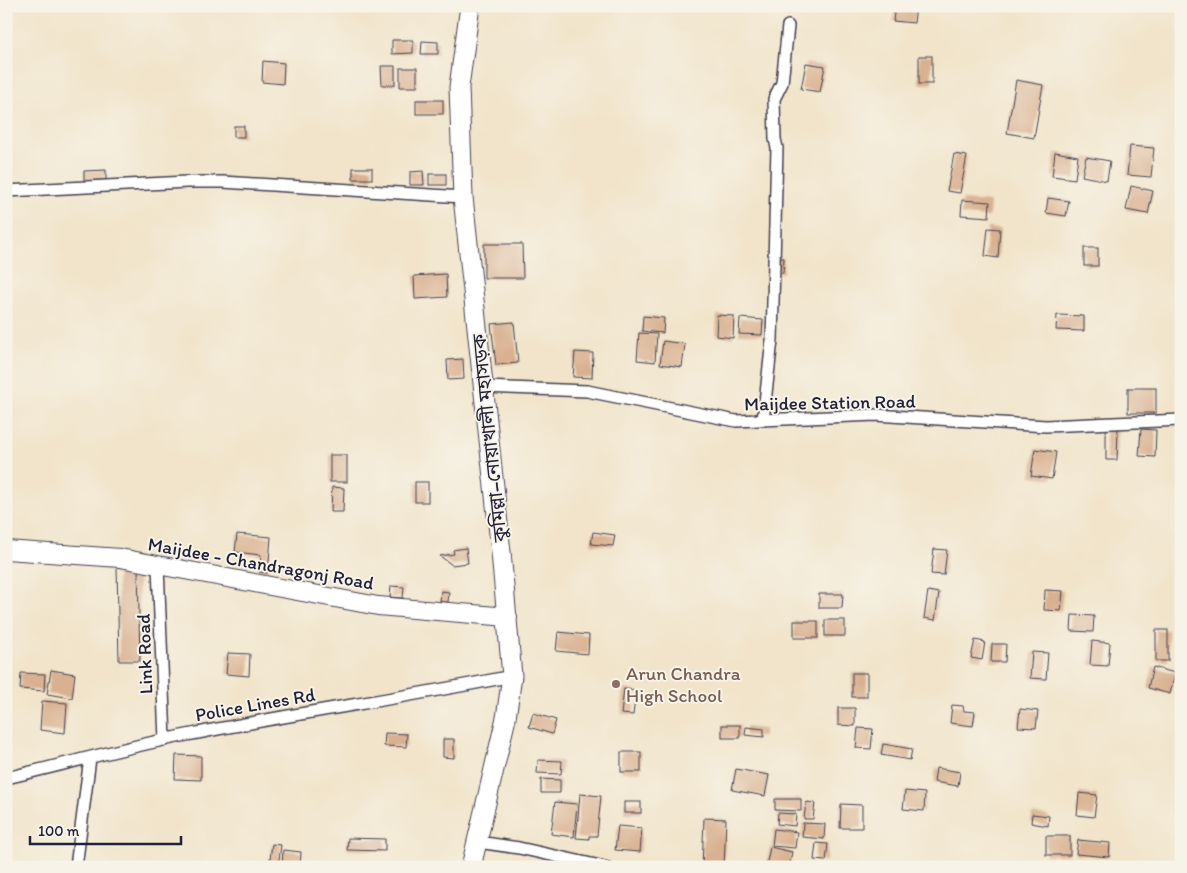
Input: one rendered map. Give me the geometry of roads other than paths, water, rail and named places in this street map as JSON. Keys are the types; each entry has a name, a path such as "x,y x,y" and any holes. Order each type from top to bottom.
{"highway":[{"name":"কুমিল্লা–নোয়াখালী মহাসড়ক","path":"470,6 459,87 463,197 508,617 512,676 506,718 471,867"}],"main road":[{"name":"Maijdee - Chandragonj Road","path":"6,550 120,558 378,606 508,617"}],"street":[{"path":"763,420 772,340 778,148 774,139 774,100 782,83 788,26"},
{"path":"6,191 223,182 463,197"},
{"name":"Maijdee Station Road","path":"483,387 587,391 736,421 875,415 1046,426 1181,420"},
{"name":"Link Road","path":"158,566 165,740"},
{"name":"Police Lines Rd","path":"6,778 165,740 329,708 455,688 512,676"},
{"path":"76,867 90,758"},
{"path":"478,842 519,848 605,867"}],"place":[{"name":"Arun Chandra High School","path":"616,684"}]}
